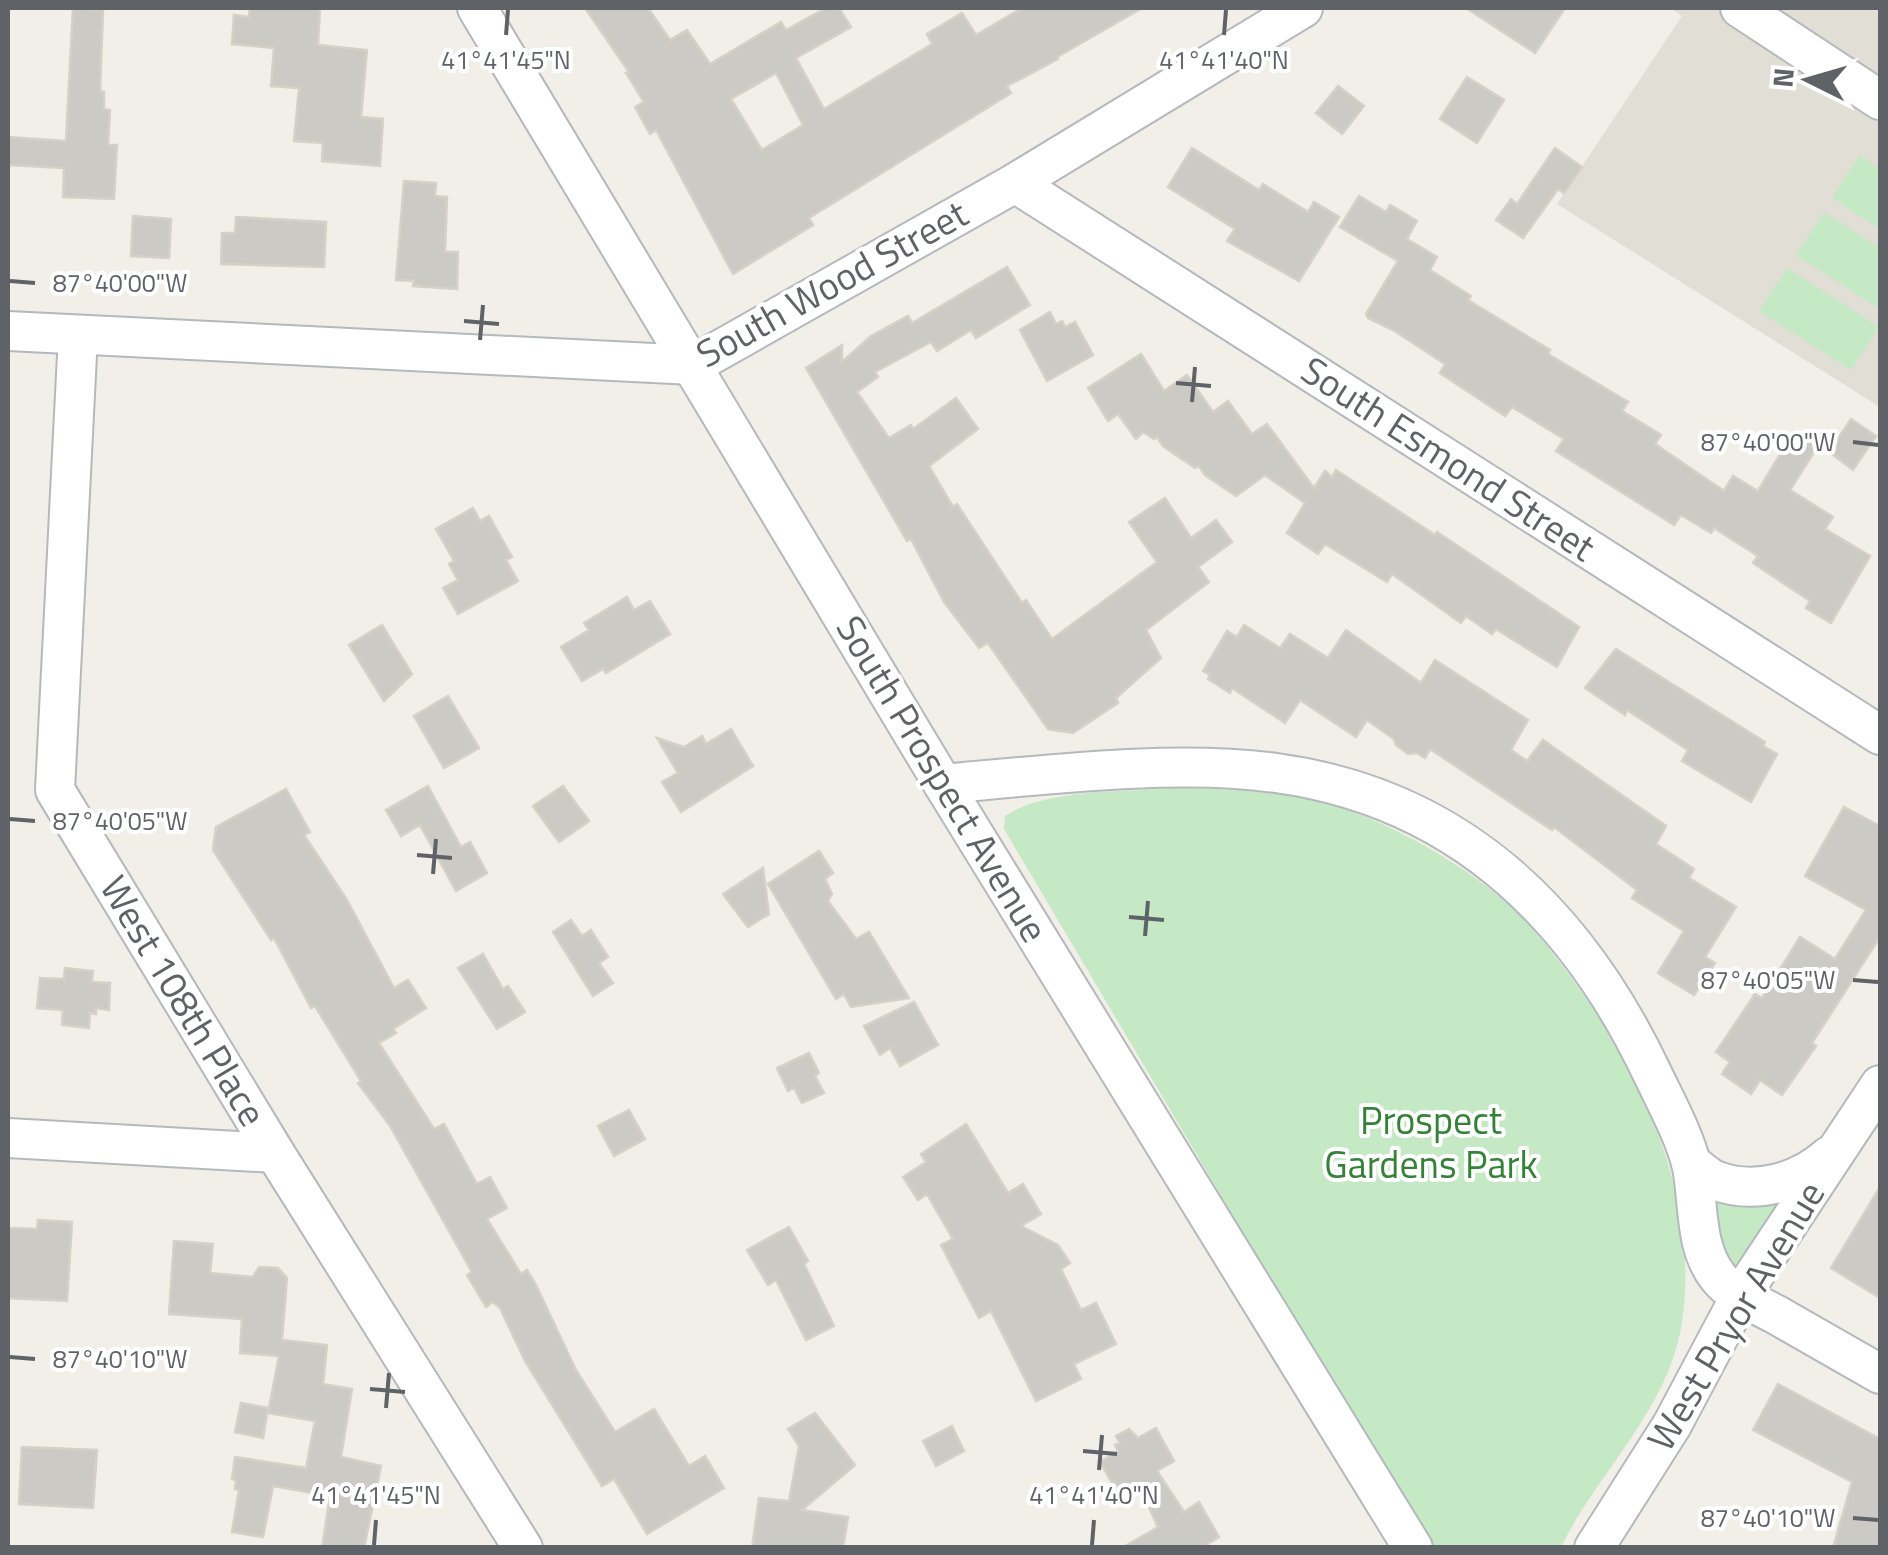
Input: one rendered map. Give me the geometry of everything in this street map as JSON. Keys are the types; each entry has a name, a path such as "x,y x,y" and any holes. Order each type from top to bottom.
{"street":[{"name":"South Prospect Avenue","path":"478,8 943,784 1413,1548"},
{"name":"South Wood Street","path":"8,330 693,366 1015,183 1303,8"},
{"path":"1740,8 1880,100"},
{"name":"South Esmond Street","path":"1015,183 1880,736"},
{"name":"West 108th Place","path":"78,335 55,790 275,1153 522,1548"},
{"path":"943,784 1210,768 1277,773 1344,788 1412,812 1473,848 1524,886 1573,941 1614,999 1654,1076 1691,1163 1705,1251 1718,1278 1880,1374"},
{"name":"West Pryor Avenue","path":"1594,1548 1672,1425 1741,1295 1880,1085"},
{"path":"8,1138 275,1153"},
{"path":"1691,1163 1715,1181 1741,1186 1768,1185 1812,1171 1841,1145"}],"shaded area":[{"path":"1671,8 1880,8 1880,407 1557,204 1682,16"}],"green space":[{"path":"1860,155 1880,169 1880,229 1832,198"},
{"path":"1824,212 1880,248 1880,309 1796,255"},
{"path":"1787,268 1879,327 1851,370 1759,311"},
{"name":"Prospect Gardens Park","path":"1179,788 1266,792 1330,804 1390,828 1448,860 1501,898 1538,935 1586,998 1636,1083 1672,1176 1682,1224 1682,1322 1675,1354 1648,1412 1561,1547 1429,1547 1004,829 1005,816 1042,800"},
{"path":"1717,1198 1777,1203 1779,1211 1739,1266 1725,1263 1713,1208"}],"building":[{"path":"73,8 103,10 100,91 104,92 104,109 110,110 108,145 117,145 114,199 63,197 64,168 8,165 8,137 66,141"},
{"path":"250,8 320,8 318,45 367,50 361,117 383,119 380,166 322,161 323,143 294,141 299,88 271,86 274,48 232,44 234,15 249,17"},
{"path":"585,8 648,8 670,40 687,30 710,64 781,22 786,30 826,8 839,8 851,27 796,58 824,109 932,44 927,34 962,13 976,35 1022,8 1142,8 1007,86 1011,93 809,218 813,225 733,274 656,130 650,134 635,107 644,102 626,73 629,72","holes":["776,73 803,125 762,150 731,99"]},
{"path":"1466,8 1565,8 1535,53"},
{"path":"1467,77 1504,100 1477,143 1440,119"},
{"path":"1338,86 1364,106 1342,134 1316,113"},
{"path":"1192,148 1259,190 1263,184 1308,212 1314,202 1339,217 1299,281 1227,241 1235,229 1168,187"},
{"path":"1555,148 1582,167 1564,193 1558,189 1523,238 1496,220 1511,199 1517,204"},
{"path":"404,181 436,183 435,196 447,197 445,252 458,252 457,289 413,286 414,281 396,280"},
{"path":"1359,196 1386,212 1390,205 1417,221 1407,239 1437,257 1430,270 1471,296 1468,300 1550,350 1548,354 1628,402 1622,411 1661,435 1655,444 1724,491 1733,476 1758,491 1794,431 1818,446 1790,490 1833,517 1825,529 1870,556 1831,623 1806,608 1810,601 1753,563 1758,556 1714,528 1711,533 1681,515 1674,525 1556,451 1564,439 1512,407 1505,416 1440,373 1445,364 1368,318 1366,314 1398,261 1340,227"},
{"path":"133,216 171,219 169,258 131,256"},
{"path":"236,217 326,222 324,267 221,264 222,233 235,233"},
{"path":"1007,267 1030,305 976,338 971,330 937,351 931,342 875,372 878,377 857,392 889,438 911,425 913,429 956,398 978,429 929,466 953,507 957,504 1022,603 1026,600 1052,639 1157,562 1129,522 1165,498 1191,538 1216,520 1232,542 1198,567 1209,582 1146,630 1161,658 1116,698 1118,703 1073,733 1048,729 988,643 979,648 944,602 911,539 907,541 806,368 842,345 842,362 871,336 908,316 912,323"},
{"path":"1050,312 1056,324 1062,321 1065,327 1075,322 1093,355 1047,381 1020,330"},
{"path":"1141,354 1164,391 1187,375 1213,412 1228,401 1252,434 1267,424 1314,488 1325,471 1332,477 1336,470 1579,627 1557,667 1496,629 1492,634 1466,616 1461,623 1392,574 1387,582 1325,544 1318,554 1287,533 1305,503 1265,475 1236,496 1205,475 1199,466 1195,468 1163,446 1157,437 1143,432 1136,439 1118,414 1108,421 1088,388"},
{"path":"1851,419 1876,436 1853,470 1829,452"},
{"path":"473,508 480,521 489,516 512,557 506,560 518,581 458,614 443,588 458,580 449,564 454,561 436,529"},
{"path":"627,597 634,610 650,601 670,634 606,673 603,669 582,681 561,647 589,630 584,623"},
{"path":"382,625 412,674 384,701 349,645"},
{"path":"1244,625 1280,648 1290,634 1328,658 1346,630 1421,683 1435,660 1528,720 1511,750 1527,761 1543,740 1666,826 1656,844 1694,869 1689,878 1736,907 1705,957 1715,963 1694,995 1658,973 1684,931 1632,898 1637,890 1554,827 1552,830 1430,749 1425,758 1417,753 1408,754 1367,720 1356,737 1300,700 1285,723 1232,688 1230,693 1208,679 1210,675 1203,671 1227,631 1237,637"},
{"path":"1616,649 1765,742 1763,746 1777,754 1751,802 1682,761 1688,750 1585,688"},
{"path":"448,696 479,748 444,768 414,716"},
{"path":"731,729 753,766 681,812 662,782 678,773 657,738 684,747 702,736 706,744"},
{"path":"428,786 461,847 470,842 487,873 456,891 420,825 401,836 386,810"},
{"path":"563,786 589,821 559,842 533,806"},
{"path":"286,789 310,832 304,835 347,900 394,988 408,980 426,1008 379,1043 434,1129 444,1124 477,1184 490,1177 507,1208 487,1219 521,1274 527,1270 535,1283 576,1370 615,1432 654,1409 689,1466 705,1456 724,1488 647,1534 614,1479 602,1486 525,1361 500,1308 493,1302 486,1307 467,1275 472,1272 390,1126 358,1083 361,1081 315,1006 311,1008 274,938 271,940 213,850 216,827"},
{"path":"1844,807 1880,826 1880,937 1812,1043 1816,1046 1782,1095 1760,1080 1751,1094 1722,1074 1730,1062 1716,1052 1755,994 1762,998 1800,937 1835,959 1866,910 1805,876"},
{"path":"819,851 833,873 825,879 832,894 828,901 856,939 869,932 909,998 851,1007 844,994 836,999 768,884"},
{"path":"763,868 769,914 748,927 723,894"},
{"path":"571,920 582,936 591,930 608,957 599,963 613,983 593,996 553,932"},
{"path":"483,954 503,989 508,986 525,1012 497,1029 458,968"},
{"path":"65,968 93,971 92,982 110,983 109,1010 96,1008 96,1014 90,1013 89,1028 62,1025 63,1010 37,1008 40,978 64,979"},
{"path":"914,1002 938,1045 900,1066 890,1048 880,1055 864,1026"},
{"path":"809,1053 824,1093 802,1103 794,1088 788,1091 777,1068"},
{"path":"629,1110 645,1139 614,1156 598,1126"},
{"path":"966,1124 1008,1193 1023,1184 1041,1214 1021,1226 1058,1245 1070,1263 1061,1269 1081,1310 1096,1303 1116,1344 1074,1364 1081,1379 1036,1401 991,1311 979,1318 941,1245 953,1239 927,1194 918,1200 903,1177 926,1162 921,1154"},
{"path":"1880,1187 1880,1298 1831,1268"},
{"path":"38,1220 72,1222 67,1301 8,1298 8,1228 37,1229"},
{"path":"789,1227 808,1261 804,1264 834,1326 806,1340 776,1280 768,1285 747,1250"},
{"path":"174,1241 213,1244 210,1273 253,1277 259,1267 278,1268 287,1278 282,1340 327,1345 323,1384 352,1389 341,1457 381,1466 364,1548 322,1548 330,1496 273,1486 263,1537 232,1532 239,1490 232,1479 235,1457 306,1468 315,1421 268,1413 279,1356 240,1353 242,1319 169,1314"},
{"path":"1778,1384 1880,1439 1880,1548 1833,1548 1852,1482 1753,1430"},
{"path":"241,1403 268,1408 263,1438 235,1432"},
{"path":"815,1413 855,1465 802,1510 848,1517 843,1548 752,1548 759,1498 789,1501 799,1446 788,1429"},
{"path":"952,1426 964,1451 936,1466 923,1441"},
{"path":"1156,1428 1174,1461 1157,1471 1184,1512 1199,1502 1219,1537 1201,1548 1122,1548 1158,1527 1138,1483 1119,1495 1100,1462 1118,1451 1115,1445 1120,1443 1116,1436 1129,1429 1138,1438"},
{"path":"22,1447 97,1450 93,1508 19,1504"}]}
